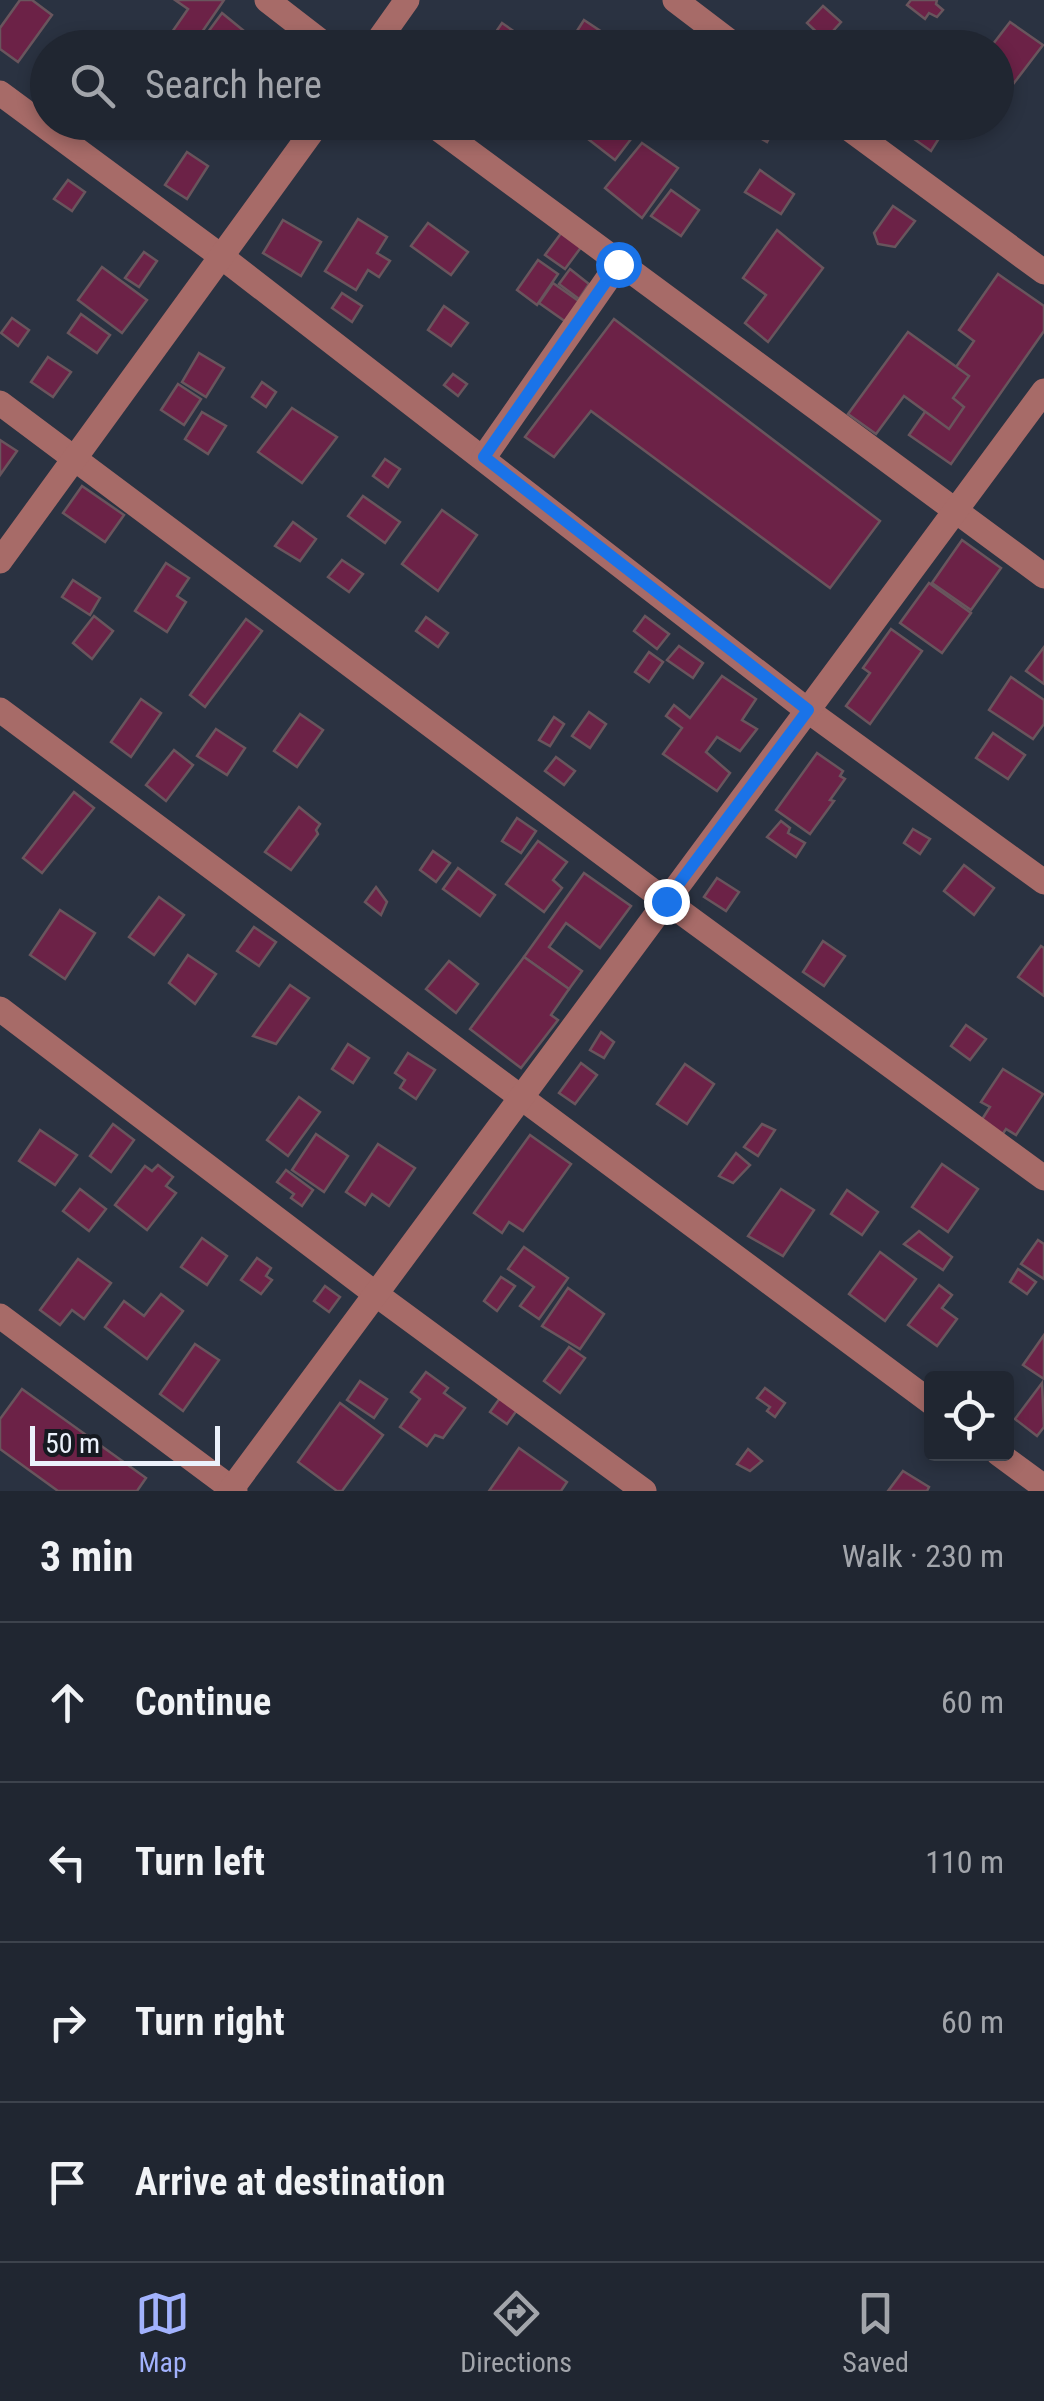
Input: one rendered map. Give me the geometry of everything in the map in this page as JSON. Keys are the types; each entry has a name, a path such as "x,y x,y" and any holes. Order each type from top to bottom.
{"street":[{"path":"266,0 305,30"},
{"path":"385,30 407,0"},
{"path":"674,0 714,30"},
{"path":"0,94 30,116"},
{"path":"63,140 222,256 808,710 1044,882"},
{"path":"0,560 305,140"},
{"path":"452,140 1044,576"},
{"path":"864,140 1044,272"},
{"path":"484,457 618,264"},
{"path":"0,1316 232,1490 1044,391"},
{"path":"0,403 1044,1178"},
{"path":"0,710 924,1397"},
{"path":"0,1009 377,1296 644,1491"},
{"path":"1009,1461 1044,1487"}],"building":[{"path":"20,0 32,0 52,15 41,30 30,30 30,45 18,62 0,49 0,28"},
{"path":"175,0 224,0 203,30 173,30 188,9"},
{"path":"911,0 937,0 943,10 937,17 929,13 925,19 907,5"},
{"path":"823,6 841,22 834,30 814,30 807,23"},
{"path":"222,13 243,30 209,30"},
{"path":"584,20 599,30 578,30"},
{"path":"1010,22 1043,45 1014,83 1014,30 1004,30"},
{"path":"589,140 630,140 615,160"},
{"path":"915,140 938,140 931,151"},
{"path":"642,143 678,168 642,218 605,188"},
{"path":"187,152 208,166 187,199 165,185"},
{"path":"760,170 794,194 781,214 745,192"},
{"path":"68,180 85,192 72,211 54,199"},
{"path":"671,190 699,210 681,236 651,216"},
{"path":"893,206 915,221 895,247 878,244 874,233"},
{"path":"358,219 387,237 377,253 390,261 379,277 368,270 356,290 325,271"},
{"path":"283,220 321,242 301,276 263,253"},
{"path":"428,223 468,252 451,275 411,246"},
{"path":"777,230 823,268 768,342 745,323 766,295 743,278"},
{"path":"562,232 582,246 565,269 545,255"},
{"path":"144,252 157,261 139,287 125,278"},
{"path":"538,260 558,274 537,305 517,290"},
{"path":"102,267 147,300 122,333 78,300"},
{"path":"570,269 589,284 579,299 559,284"},
{"path":"998,274 1044,306 1044,331 951,464 909,435 974,341 959,330"},
{"path":"553,283 580,302 566,322 539,303"},
{"path":"342,293 362,306 352,322 332,308"},
{"path":"444,306 468,323 451,346 428,330"},
{"path":"81,314 110,335 97,353 68,333"},
{"path":"12,318 29,330 18,346 1,333"},
{"path":"614,319 880,521 830,588 591,411 554,457 525,437"},
{"path":"908,332 969,376 953,398 964,407 949,429 904,396 876,434 848,414"},
{"path":"199,353 224,368 206,397 182,382"},
{"path":"48,357 71,372 53,397 31,382"},
{"path":"453,374 467,384 458,396 444,385"},
{"path":"262,382 276,392 266,407 252,397"},
{"path":"178,384 201,399 184,425 161,410"},
{"path":"292,408 337,437 302,483 258,452"},
{"path":"202,412 226,426 208,454 185,439"},
{"path":"0,440 17,451 0,475"},
{"path":"385,459 400,469 388,487 373,476"},
{"path":"82,486 124,515 105,542 63,513"},
{"path":"363,496 400,522 385,543 348,516"},
{"path":"442,510 477,535 438,591 402,564"},
{"path":"293,522 316,539 300,561 275,546"},
{"path":"962,540 1001,568 971,610 932,583"},
{"path":"342,560 363,574 349,592 328,577"},
{"path":"166,563 189,578 177,596 186,602 167,632 135,611"},
{"path":"73,580 100,598 90,615 62,597"},
{"path":"929,583 971,613 942,653 900,623"},
{"path":"94,616 113,631 92,659 73,643"},
{"path":"645,616 669,634 657,649 634,631"},
{"path":"426,617 448,633 438,647 416,631"},
{"path":"246,619 262,631 205,707 190,695"},
{"path":"891,629 922,651 870,724 846,706 870,673 863,668"},
{"path":"679,646 703,663 693,678 667,660"},
{"path":"1044,647 1044,684 1026,671"},
{"path":"649,652 663,662 649,682 635,672"},
{"path":"722,676 756,699 742,720 757,729 740,751 717,737 706,752 730,773 717,791 663,754 682,728 666,716 674,705 690,718"},
{"path":"1011,677 1044,700 1044,724 1033,739 989,710"},
{"path":"141,699 161,713 131,757 111,742"},
{"path":"589,712 606,724 590,748 572,736"},
{"path":"300,714 323,730 297,767 274,751"},
{"path":"554,717 564,724 550,746 539,740"},
{"path":"216,729 245,748 227,775 197,756"},
{"path":"993,733 1025,755 1008,779 976,758"},
{"path":"174,750 193,765 166,801 146,785"},
{"path":"817,753 843,771 840,776 845,779 810,834 776,810"},
{"path":"556,757 575,771 564,785 545,771"},
{"path":"74,792 94,808 42,873 23,858"},
{"path":"299,807 320,824 318,834 291,870 265,852"},
{"path":"517,818 536,831 521,853 502,841"},
{"path":"781,821 790,828 788,833 805,843 796,857 767,837"},
{"path":"913,829 930,839 920,854 904,843"},
{"path":"538,841 567,862 553,880 562,888 544,912 506,884"},
{"path":"433,851 450,863 436,882 420,870"},
{"path":"964,865 994,888 974,915 944,891"},
{"path":"458,868 495,895 480,916 443,889"},
{"path":"584,873 631,906 600,948 566,923 549,947 582,971 569,989 524,957"},
{"path":"717,878 739,892 726,911 704,897"},
{"path":"376,887 387,902 381,915 365,902"},
{"path":"159,897 184,915 154,955 129,937"},
{"path":"60,910 95,933 65,979 30,955"},
{"path":"254,927 276,942 259,966 237,951"},
{"path":"823,941 845,956 824,986 803,972"},
{"path":"1041,946 1044,948 1044,996 1018,977"},
{"path":"188,955 216,974 195,1004 169,983"},
{"path":"524,957 569,989 551,1015 558,1020 521,1068 470,1029"},
{"path":"449,961 478,984 456,1013 426,989"},
{"path":"290,985 309,998 276,1044 253,1036"},
{"path":"966,1025 986,1039 970,1060 951,1046"},
{"path":"601,1032 614,1042 604,1058 590,1050"},
{"path":"348,1044 369,1058 353,1083 332,1069"},
{"path":"408,1053 435,1070 416,1099 400,1088 405,1080 395,1073"},
{"path":"581,1063 597,1075 575,1104 559,1093"},
{"path":"685,1064 714,1084 687,1124 657,1104"},
{"path":"1003,1069 1043,1094 1016,1135 1006,1129 1002,1135 981,1121 990,1107 981,1102"},
{"path":"299,1097 320,1112 288,1156 267,1140"},
{"path":"113,1124 134,1140 111,1172 90,1156"},
{"path":"762,1124 775,1130 758,1156 744,1147"},
{"path":"40,1130 77,1155 55,1185 19,1161"},
{"path":"316,1134 348,1156 324,1192 292,1170"},
{"path":"530,1135 571,1164 523,1231 509,1222 502,1233 474,1213"},
{"path":"378,1144 415,1168 389,1206 372,1194 365,1205 346,1192"},
{"path":"736,1153 750,1165 733,1183 719,1176"},
{"path":"942,1164 978,1189 948,1232 912,1207"},
{"path":"158,1165 173,1177 166,1186 176,1193 147,1230 115,1205 145,1166 152,1171"},
{"path":"286,1170 313,1190 302,1206 291,1198 294,1194 277,1182"},
{"path":"80,1189 106,1209 89,1231 63,1211"},
{"path":"781,1189 814,1210 783,1256 748,1236"},
{"path":"847,1190 878,1212 862,1235 831,1214"},
{"path":"919,1231 952,1257 943,1270 904,1244"},
{"path":"202,1238 227,1256 207,1285 181,1267"},
{"path":"1038,1240 1044,1244 1044,1279 1021,1264"},
{"path":"524,1247 568,1278 539,1319 520,1306 534,1287 508,1269"},
{"path":"880,1252 916,1279 885,1321 849,1294"},
{"path":"257,1258 271,1268 266,1276 272,1280 261,1294 241,1280"},
{"path":"78,1259 111,1283 84,1319 72,1310 60,1325 40,1310"},
{"path":"1018,1269 1036,1282 1027,1294 1010,1282"},
{"path":"501,1277 515,1286 497,1311 484,1301"},
{"path":"939,1285 952,1295 942,1308 957,1319 937,1346 908,1325"},
{"path":"325,1286 340,1297 329,1312 314,1301"},
{"path":"568,1288 604,1314 580,1349 542,1326"},
{"path":"161,1294 183,1311 147,1359 105,1327 124,1301 144,1316"},
{"path":"1044,1335 1044,1379 1023,1365"},
{"path":"195,1344 219,1360 183,1411 160,1394"},
{"path":"569,1347 585,1358 560,1393 544,1381"},
{"path":"426,1372 448,1388 444,1393 465,1408 443,1438 435,1435 427,1446 400,1427 420,1399 411,1392"},
{"path":"360,1381 387,1399 374,1418 347,1400"},
{"path":"1042,1383 1044,1427 1037,1436 1015,1419"},
{"path":"765,1388 785,1403 775,1417 767,1411 770,1407 757,1398"},
{"path":"22,1389 146,1478 137,1491 58,1491 0,1449 0,1419"},
{"path":"500,1398 517,1410 507,1424 490,1412"},
{"path":"340,1403 383,1435 342,1491 337,1491 298,1462"},
{"path":"519,1448 567,1482 561,1491 489,1491"},
{"path":"748,1449 762,1461 750,1471 737,1464"},
{"path":"903,1471 929,1487 927,1491 888,1491"}],"route":[{"path":"618,264 484,457 808,710 666,901"}]}
